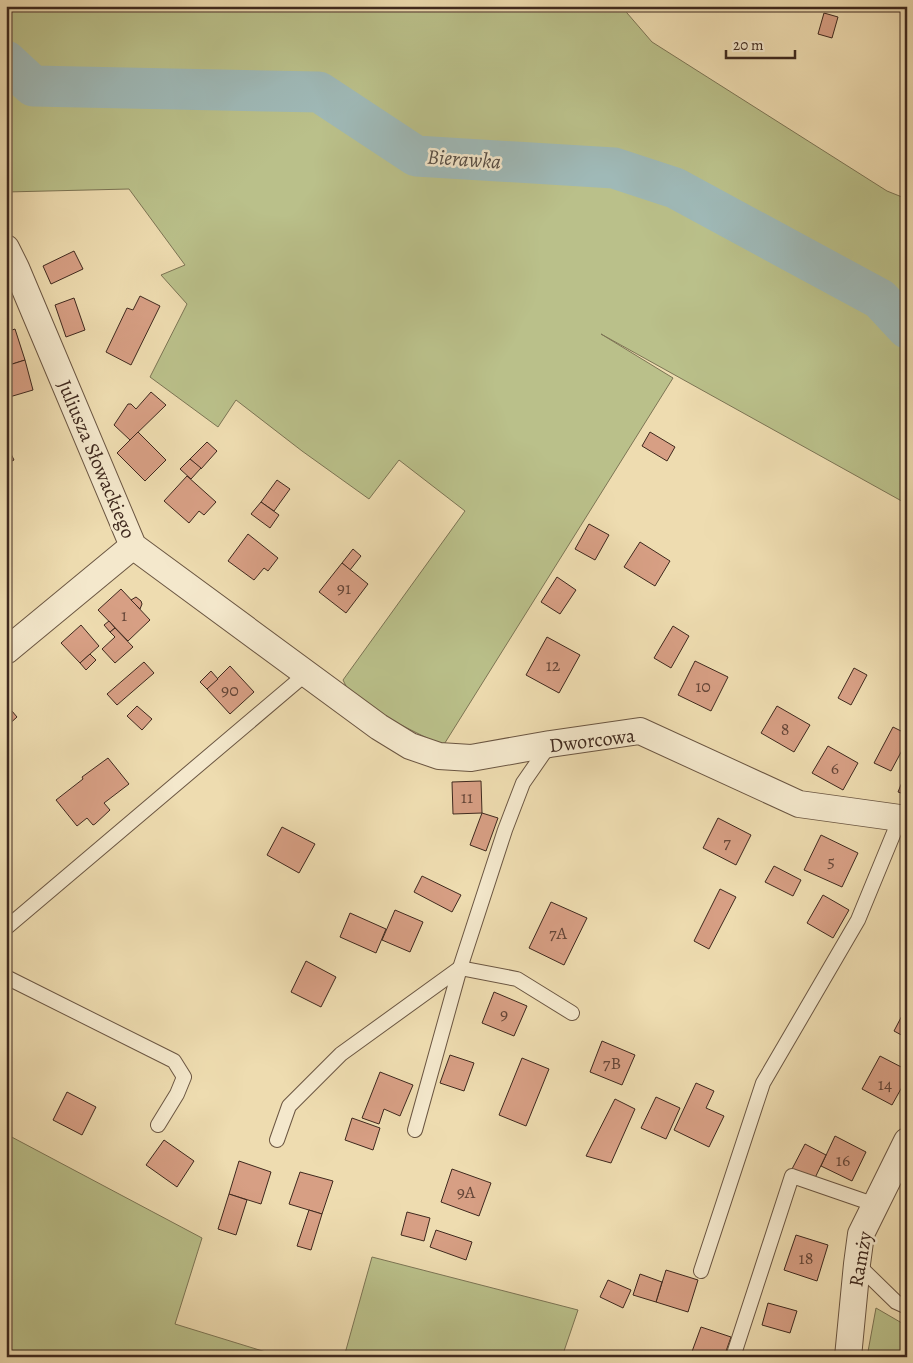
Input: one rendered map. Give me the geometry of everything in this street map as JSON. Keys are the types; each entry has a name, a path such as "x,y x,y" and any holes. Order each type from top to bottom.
{"street":[{"name":"Juliusza Słowackiego","path":"6,248 133,546 311,676"},
{"path":"6,650 133,546"},
{"name":"Dworcowa","path":"311,676 379,727 410,746 439,756 471,758 640,731 798,804 903,818"},
{"name":"Ramży","path":"848,1357 861,1234 907,1141"}],"lane":[{"path":"6,928 311,676"},
{"path":"415,1130 460,968 505,830 524,783 550,744"},
{"path":"701,1271 763,1083 858,920 903,818"},
{"path":"277,1140 289,1106 342,1054 460,968 517,979 572,1013"},
{"path":"6,977 174,1061 184,1077 177,1094 158,1125"},
{"path":"733,1357 792,1176 876,1205"},
{"path":"857,1264 896,1302 907,1308"}],"green space":[{"path":"6,6 621,6 652,42 887,191 907,199 907,321 873,289 759,230 678,183 623,166 573,161 618,176 662,194 872,305 907,343 907,504 601,334 673,378 443,746 399,724 350,694 343,680 465,511 399,460 369,499 302,451 236,400 218,427 150,377 187,304 161,275 185,265 129,189 6,192 6,70 33,96 175,106 137,74 40,74 6,43"},
{"path":"6,1134 202,1238 175,1324 282,1357 6,1357"},
{"path":"372,1257 578,1310 562,1357 344,1357"},
{"path":"876,1308 907,1326 907,1357 867,1357"}],"building":[{"path":"824,13 838,17 832,38 818,34"},
{"path":"74,251 83,269 51,284 43,266"},
{"path":"140,296 160,306 131,365 106,352 127,308 133,310"},
{"path":"74,298 85,330 66,337 55,305"},
{"path":"15,329 25,360 6,366 6,332"},
{"path":"25,360 33,390 6,398 6,366"},
{"path":"151,392 166,405 130,440 114,425 128,404 131,404 136,409"},
{"path":"138,432 166,460 145,481 117,453"},
{"path":"650,432 675,447 667,461 642,446"},
{"path":"207,442 217,451 201,469 190,459"},
{"path":"6,444 14,460 6,464"},
{"path":"190,459 201,468 191,479 180,469"},
{"path":"187,476 216,502 204,515 199,511 189,523 164,501"},
{"path":"277,480 290,489 274,511 261,502"},
{"path":"261,502 279,515 270,528 251,514"},
{"path":"589,524 609,535 595,560 575,549"},
{"path":"248,534 278,558 268,571 264,568 254,580 228,561"},
{"path":"640,542 670,561 655,586 624,567"},
{"path":"353,549 361,556 350,570 342,563"},
{"path":"342,563 368,584 346,613 319,592"},
{"path":"557,577 576,590 560,614 541,602"},
{"path":"121,589 150,620 128,641 98,610"},
{"path":"136,597 142,604 140,609 131,600"},
{"path":"109,621 115,628 110,632 104,625"},
{"path":"81,625 99,646 80,663 61,643"},
{"path":"673,626 689,636 671,668 654,658"},
{"path":"115,628 133,647 115,663 102,649 115,637 110,632"},
{"path":"547,637 580,655 559,693 526,675"},
{"path":"90,654 96,660 86,670 80,663"},
{"path":"695,661 728,677 711,711 678,695"},
{"path":"144,662 154,673 117,705 107,694"},
{"path":"230,666 254,692 230,714 207,689"},
{"path":"854,668 867,675 851,705 838,698"},
{"path":"211,671 218,679 207,689 200,682"},
{"path":"6,704 17,717 6,727"},
{"path":"137,706 152,719 142,730 127,716"},
{"path":"777,706 810,725 794,752 761,733"},
{"path":"893,727 907,734 907,741 891,771 874,763"},
{"path":"828,746 858,763 843,790 812,773"},
{"path":"108,758 129,784 104,803 110,810 95,824 93,825 87,818 77,826 56,800 83,779 82,777"},
{"path":"907,770 907,795 898,792"},
{"path":"481,781 482,813 453,814 452,782"},
{"path":"482,813 498,818 486,851 470,845"},
{"path":"718,818 751,835 736,865 703,848"},
{"path":"282,827 315,844 299,873 267,855"},
{"path":"821,835 858,853 842,887 804,870"},
{"path":"774,866 801,880 793,896 765,882"},
{"path":"422,876 461,895 452,912 414,892"},
{"path":"720,889 736,897 709,949 694,941"},
{"path":"823,895 849,910 833,938 807,923"},
{"path":"551,902 587,918 564,965 529,948"},
{"path":"395,910 423,922 410,952 382,940"},
{"path":"350,913 386,929 376,953 340,937"},
{"path":"306,961 336,977 321,1007 291,992"},
{"path":"494,992 527,1006 514,1036 482,1023"},
{"path":"907,1006 907,1038 894,1031"},
{"path":"602,1041 635,1055 622,1085 590,1072"},
{"path":"450,1055 474,1063 464,1091 440,1083"},
{"path":"880,1056 907,1070 907,1078 892,1105 862,1089"},
{"path":"522,1058 549,1069 526,1126 499,1115"},
{"path":"380,1072 413,1085 400,1116 384,1109 379,1124 362,1118"},
{"path":"696,1083 714,1091 706,1108 724,1116 709,1147 674,1130"},
{"path":"67,1092 96,1107 82,1135 53,1120"},
{"path":"656,1097 680,1108 666,1139 641,1128"},
{"path":"615,1099 635,1109 611,1163 586,1156"},
{"path":"352,1118 380,1128 373,1150 345,1140"},
{"path":"835,1136 866,1152 852,1181 821,1166"},
{"path":"164,1140 194,1161 177,1187 146,1165"},
{"path":"805,1144 826,1155 814,1180 792,1169"},
{"path":"239,1161 271,1172 261,1204 229,1194"},
{"path":"452,1169 491,1183 479,1216 441,1202"},
{"path":"300,1172 333,1181 322,1214 289,1204"},
{"path":"229,1194 247,1200 236,1235 218,1229"},
{"path":"309,1210 322,1214 311,1250 297,1246"},
{"path":"407,1212 430,1218 424,1241 401,1235"},
{"path":"436,1230 472,1242 466,1260 430,1247"},
{"path":"796,1235 828,1245 817,1281 784,1270"},
{"path":"666,1270 698,1280 688,1312 656,1302"},
{"path":"640,1274 662,1282 656,1302 633,1295"},
{"path":"608,1280 631,1290 623,1308 600,1297"},
{"path":"768,1303 797,1311 790,1333 762,1325"},
{"path":"701,1327 731,1337 724,1357 690,1357"}],"waterway":[{"name":"Bierawka","path":"6,61 33,86 319,92 416,156 614,168 675,188 880,299 907,328"}]}
